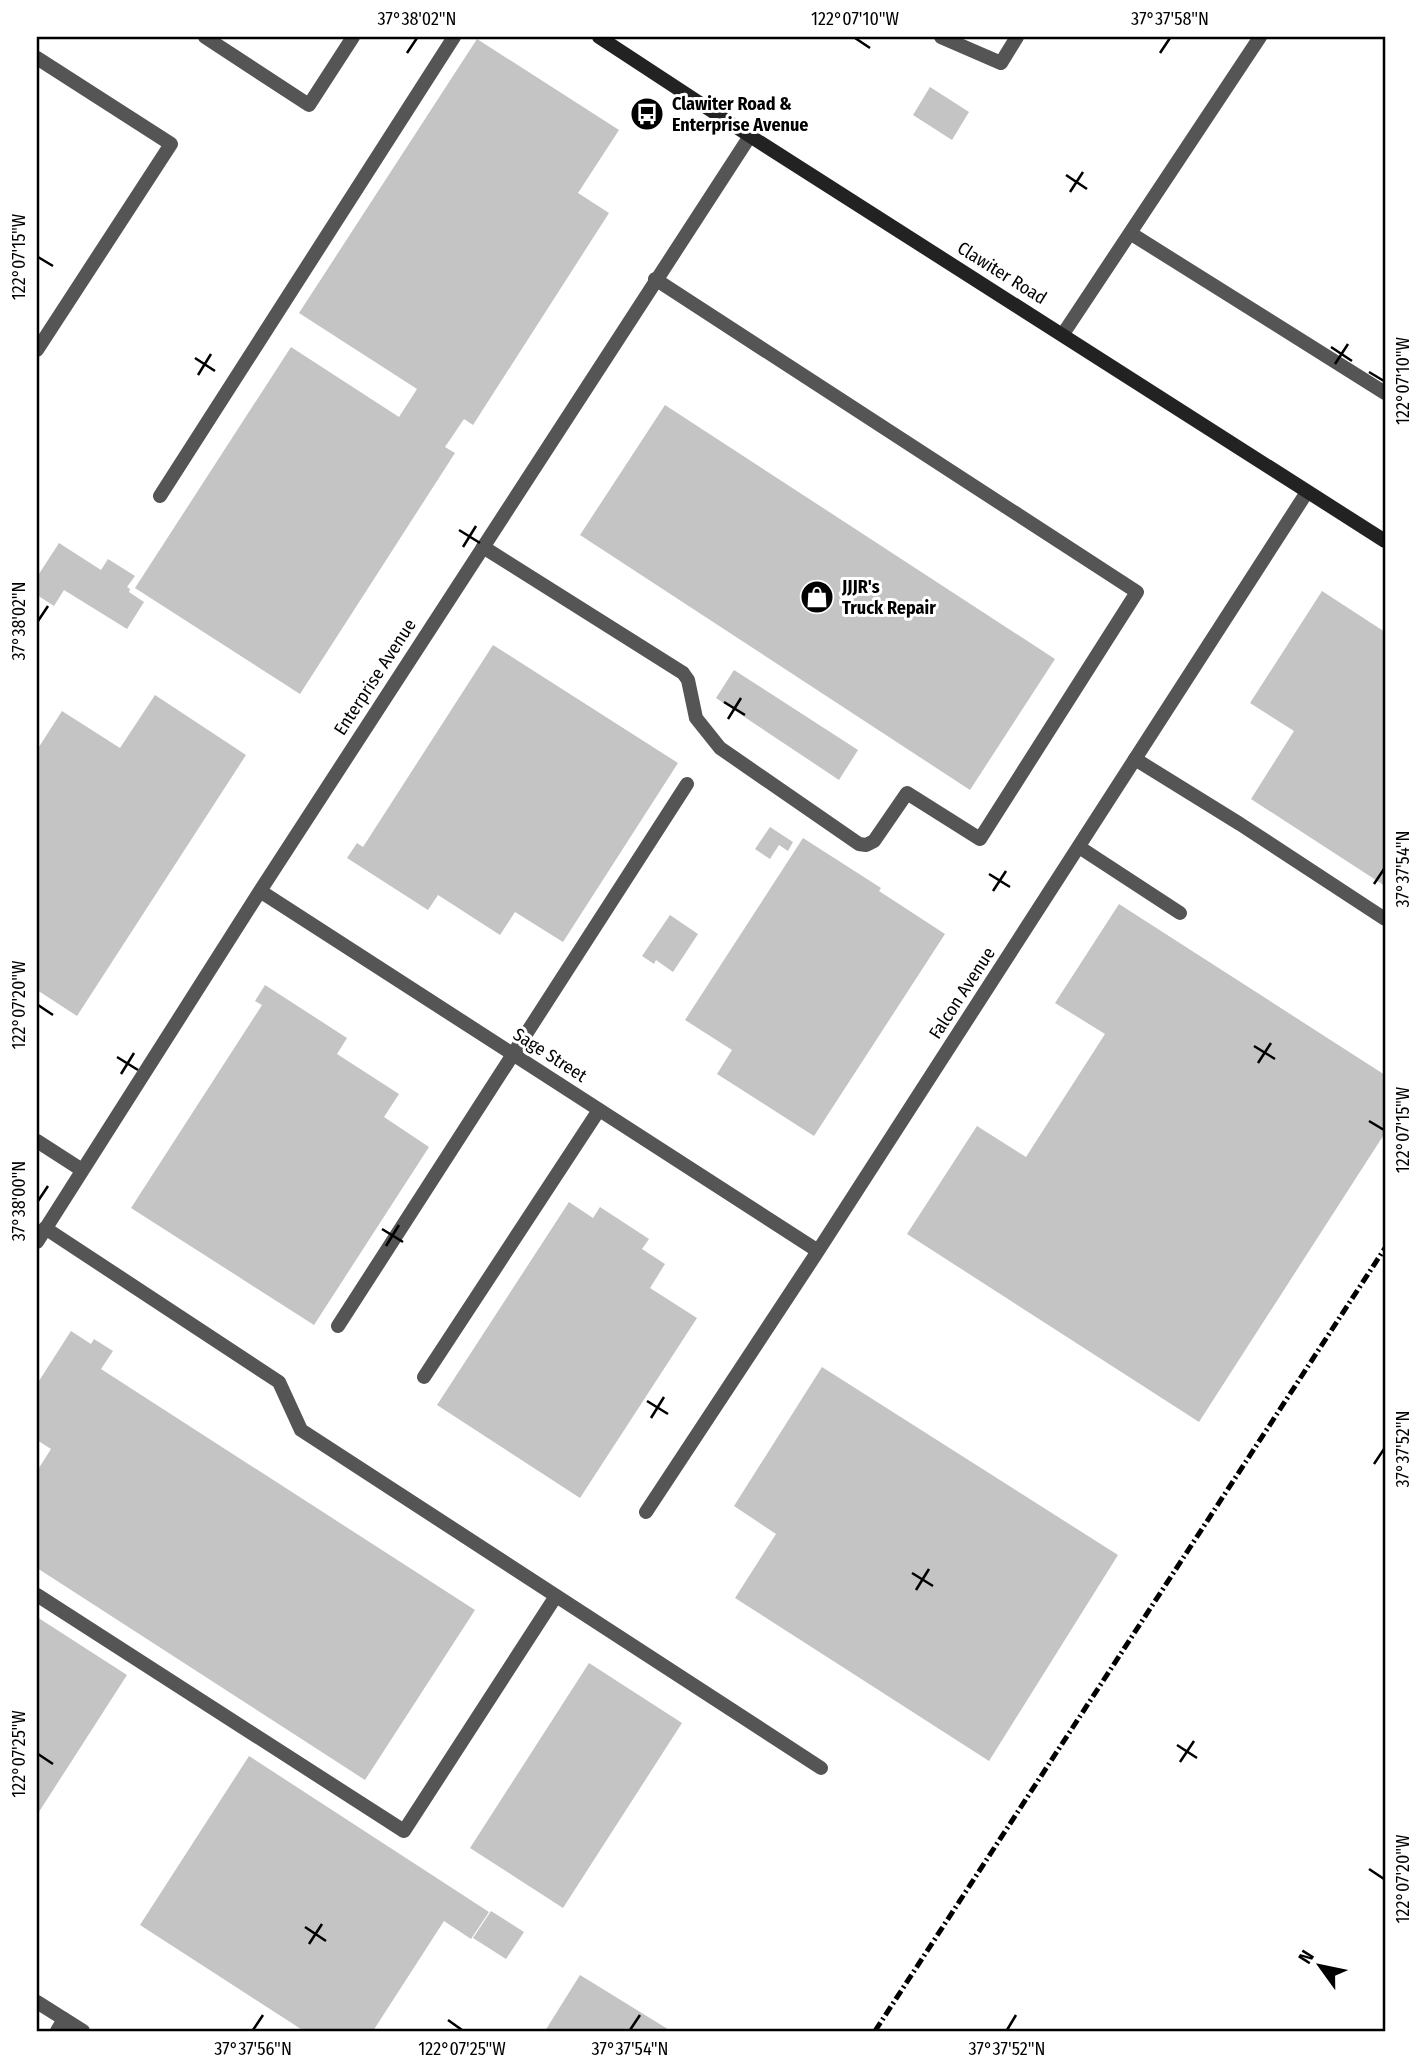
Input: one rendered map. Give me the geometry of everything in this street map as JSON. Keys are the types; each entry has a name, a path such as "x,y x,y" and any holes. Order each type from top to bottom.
{"street":[{"path":"205,37 309,105 353,37"},
{"path":"160,496 454,37"},
{"name":"Clawiter Road","path":"599,37 1385,541"},
{"path":"942,37 1001,63 1017,37"},
{"path":"1063,334 1260,37"},
{"path":"37,58 171,144 37,351"},
{"name":"Enterprise Avenue","path":"37,1242 260,891 750,136"},
{"path":"1130,233 1385,393"},
{"path":"482,547 683,673 688,680 696,718 720,748 859,844 866,845 874,841 907,793 979,839 1137,592 655,279"},
{"name":"Falcon Avenue","path":"646,1512 818,1251 1307,492"},
{"path":"1135,759 1385,919"},
{"path":"338,1326 687,784"},
{"path":"1079,847 1180,913"},
{"name":"Sage Street","path":"260,891 818,1251"},
{"path":"424,1377 599,1110"},
{"path":"37,1141 82,1170"},
{"path":"45,1228 279,1382 301,1430 821,1768"},
{"path":"37,1595 404,1831 556,1596"},
{"path":"37,2002 60,2025 83,2031"}],"building":[{"path":"477,39 619,130 578,193 609,213 473,425 464,419 445,447 455,453 300,694 135,588 291,347 399,417 417,389 299,313"},
{"path":"930,87 969,112 952,140 913,115"},
{"name":"JJJR's Truck Repair","path":"665,405 1055,659 970,790 580,535"},
{"path":"59,543 101,570 108,559 135,576 127,587 129,592 144,602 127,629 64,590 54,606 37,595 37,577"},
{"path":"1322,591 1385,632 1385,886 1251,799 1294,731 1250,703"},
{"path":"493,645 678,763 563,942 515,912 500,935 438,895 428,910 347,858 357,843 363,847"},
{"path":"734,670 858,750 839,780 716,698"},
{"path":"155,695 246,755 77,1016 37,990 37,750 62,711 120,748"},
{"path":"770,827 793,842 788,851 779,845 770,859 755,849"},
{"path":"803,838 881,888 879,891 945,934 814,1136 717,1074 732,1050 685,1020"},
{"path":"1119,904 1385,1075 1385,1133 1199,1422 907,1234 977,1126 1026,1157 1105,1034 1055,1003"},
{"path":"670,915 698,934 673,972 656,960 654,964 642,956"},
{"path":"265,985 347,1038 337,1054 399,1094 384,1117 429,1147 314,1325 131,1208 262,1005 255,1001"},
{"path":"569,1202 593,1218 600,1207 649,1239 642,1249 665,1264 650,1288 697,1318 580,1498 437,1405"},
{"path":"71,1331 91,1344 94,1339 113,1351 101,1369 475,1610 365,1780 37,1568 37,1471 51,1449 37,1440 37,1384"},
{"path":"822,1367 1118,1555 989,1761 735,1598 776,1534 734,1506"},
{"path":"37,1617 127,1675 37,1815"},
{"path":"589,1663 682,1723 563,1908 470,1848"},
{"path":"249,1756 489,1912 471,1939 444,1921 373,2031 304,2031 140,1925"},
{"path":"491,1911 524,1932 506,1959 473,1938"},
{"path":"580,1975 671,2031 545,2031"}],"railway":[{"path":"875,2031 1385,1248"}],"place":[{"name":"Clawiter Road & Enterprise Avenue","path":"647,114"},
{"name":"JJJR's Truck Repair","path":"817,597"}]}
